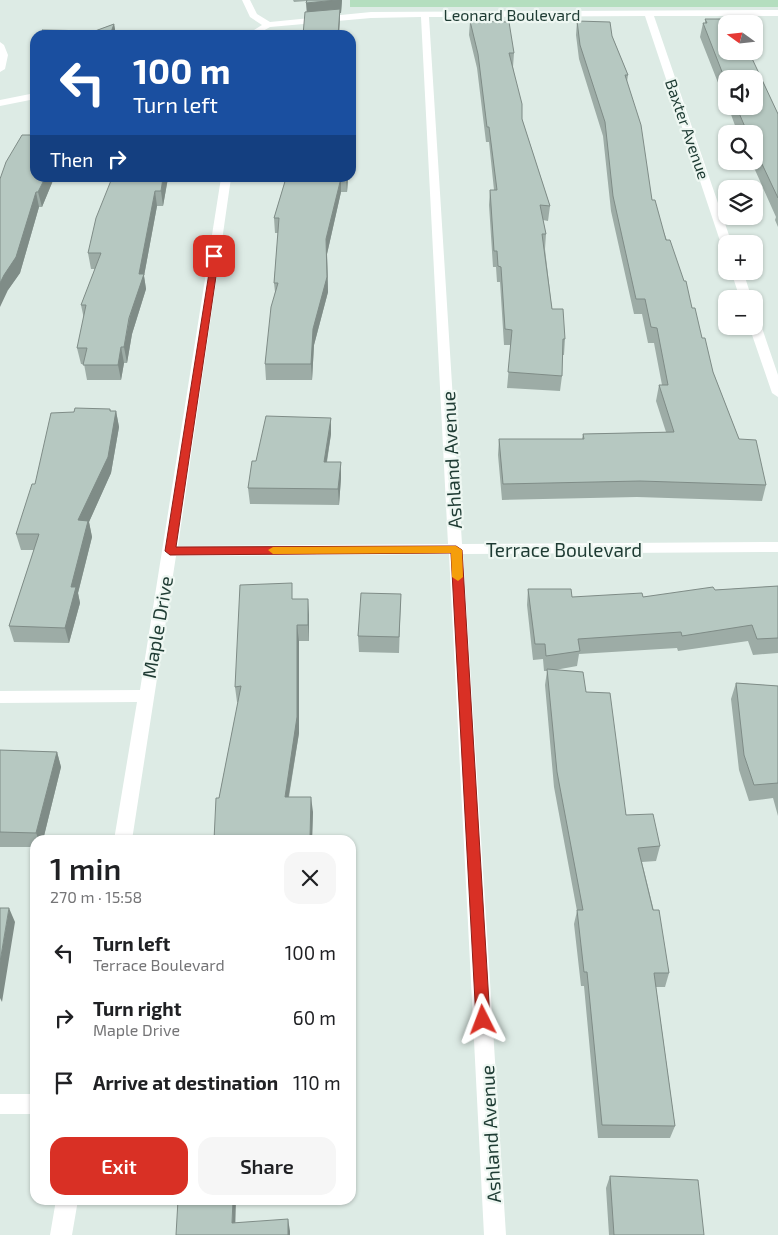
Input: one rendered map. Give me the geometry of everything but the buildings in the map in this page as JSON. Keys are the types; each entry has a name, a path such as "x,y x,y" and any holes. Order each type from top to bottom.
{"street":[{"path":"246,0 253,15 268,25"},
{"name":"Leonard Boulevard","path":"259,30 268,25 346,16 778,13"},
{"name":"Baxter Avenue","path":"649,14 724,235"},
{"name":"Ashland Avenue","path":"425,15 495,1235"},
{"path":"0,45 3,55 0,69"},
{"path":"0,104 30,97"},
{"name":"Maple Drive","path":"125,835 225,182"},
{"path":"758,335 778,393"},
{"name":"Terrace Boulevard","path":"170,551 778,547"},
{"path":"0,697 145,696"},
{"path":"0,1104 30,1104"},
{"path":"61,1235 66,1205"}],"green space":[{"path":"350,0 778,0 778,7 350,7"}],"slow traffic":[{"path":"273,550 456,550 458,577"}],"route":[{"path":"214,256 170,551 456,550 483,1020"}]}
